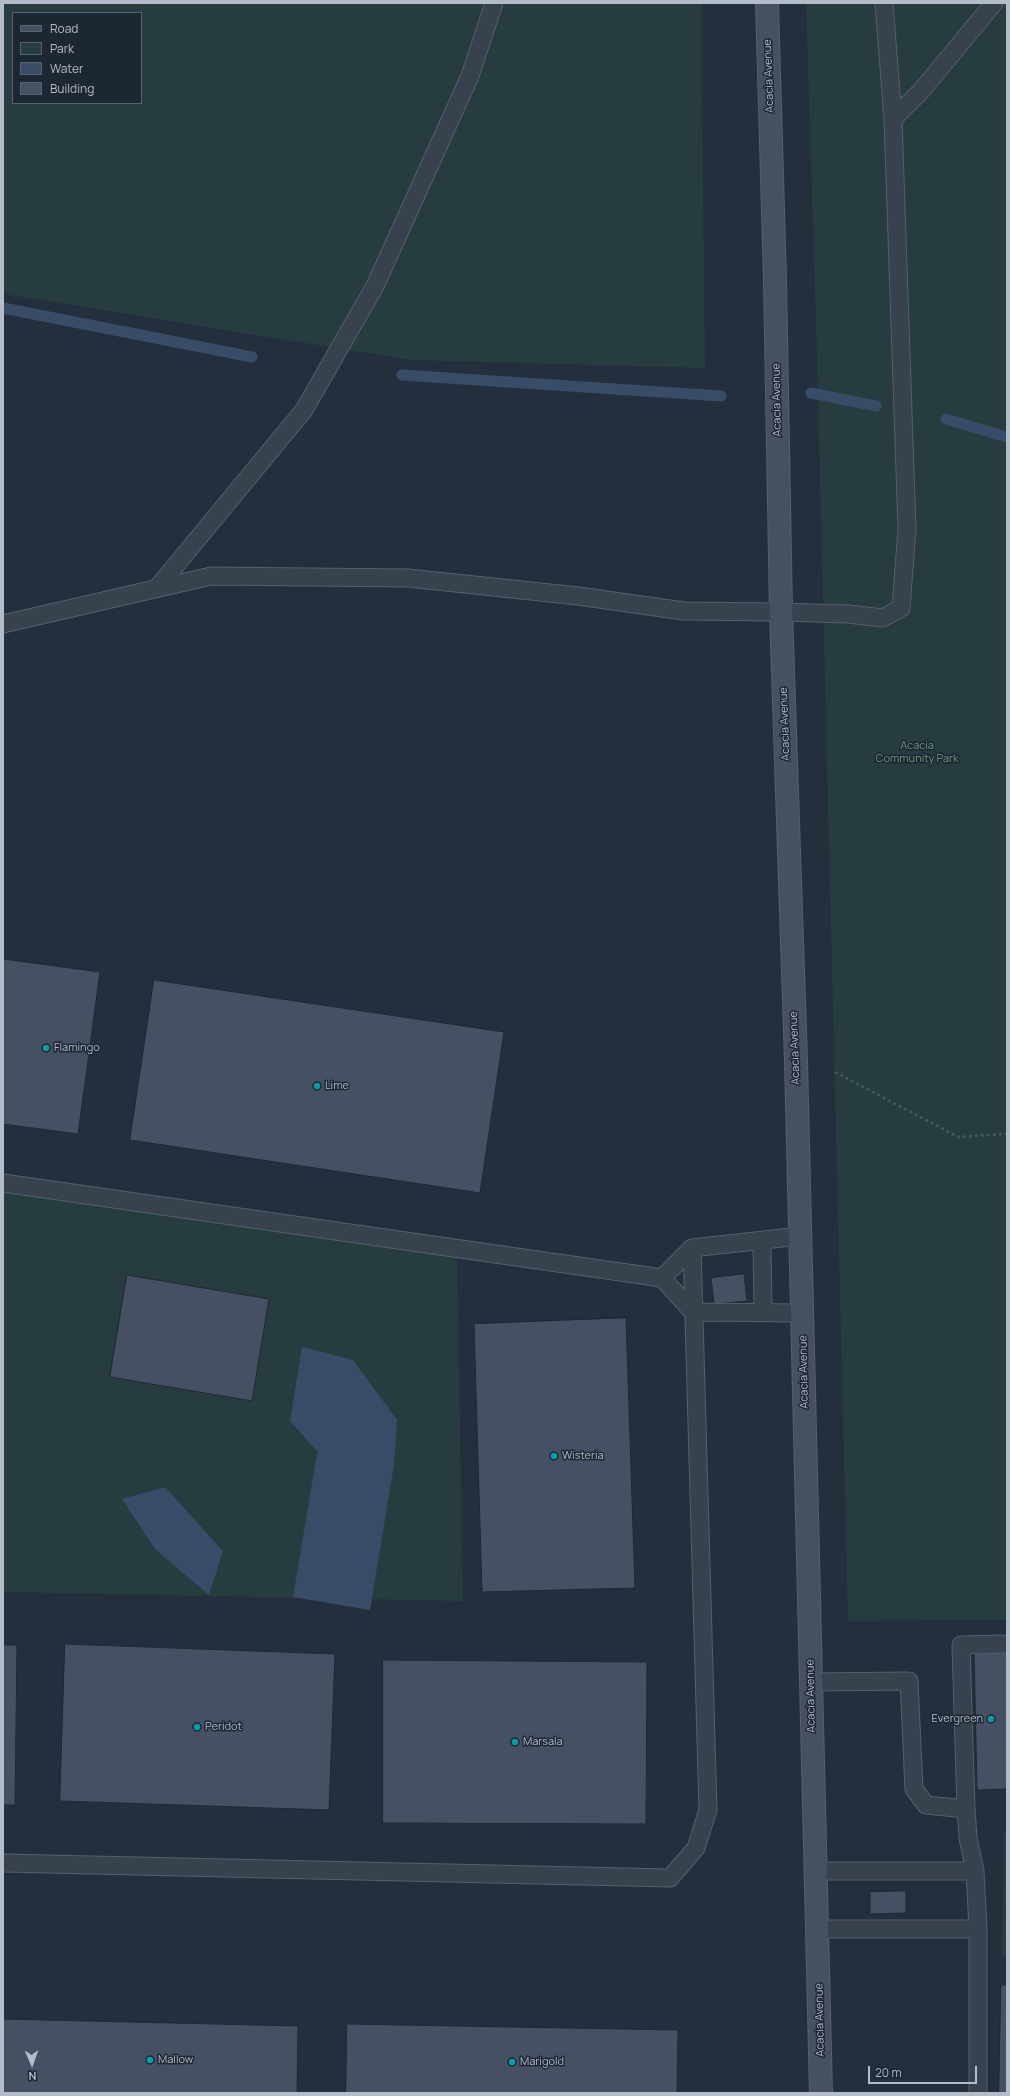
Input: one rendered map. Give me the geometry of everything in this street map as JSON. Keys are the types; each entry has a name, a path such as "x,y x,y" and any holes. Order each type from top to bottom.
{"street":[{"name":"Acacia Avenue","path":"767,3 775,280 781,612 800,1236 821,2093"}],"lane":[{"path":"157,588 304,410 376,286 470,76 494,3"},
{"path":"3,624 211,576 408,578 578,596 684,612 848,614 883,618 901,608 907,529 892,119 884,3"},
{"path":"892,119 921,91 994,3"},
{"path":"3,1183 662,1278 693,1312 802,1313"},
{"path":"662,1278 692,1248 762,1242 800,1236"},
{"path":"762,1242 763,1312"},
{"path":"3,1863 670,1878 696,1848 708,1810 692,1248"},
{"path":"978,2093 978,1929 975,1871 968,1838 966,1809 961,1644 1007,1644"},
{"path":"811,1682 909,1681 914,1789 926,1805 966,1809"},
{"path":"816,1871 975,1871"},
{"path":"817,1929 978,1929"}],"path":[{"path":"835,1072 958,1138 1007,1134"}],"green space":[{"path":"3,3 701,3 705,368 410,360 3,294"},
{"name":"Acacia Community Park","path":"806,3 1007,3 1007,1620 848,1621 817,355"},
{"path":"3,1192 457,1255 463,1601 3,1592"},
{"path":"1004,1832 1007,1832 1007,1956 1002,1956"}],"water":[{"path":"302,1347 353,1360 397,1420 394,1465 370,1610 293,1597 317,1453 319,1453 290,1421"},
{"path":"165,1487 223,1551 209,1595 155,1549 122,1499"}],"building":[{"name":"Flamingo","path":"3,959 100,972 78,1134 3,1124"},
{"name":"Lime","path":"154,980 504,1032 480,1193 130,1140"},
{"path":"744,1274 747,1301 714,1304 711,1278"},
{"path":"127,1275 269,1299 252,1401 110,1377"},
{"name":"Wisteria","path":"626,1318 635,1588 482,1592 474,1324"},
{"name":"Peridot","path":"65,1644 335,1654 329,1810 60,1801"},
{"path":"3,1645 17,1645 15,1805 3,1805"},
{"name":"Evergreen","path":"1007,1649 1007,1789 977,1790 974,1650"},
{"name":"Marsala","path":"383,1660 647,1662 646,1824 383,1823"},
{"path":"906,1891 906,1913 870,1914 870,1892"},
{"path":"1001,1985 1007,1985 1007,2093 999,2093"},
{"name":"Mallow","path":"3,2019 298,2026 297,2093 3,2093"},
{"name":"Marigold","path":"347,2024 678,2030 677,2093 346,2093"}],"waterway":[{"path":"3,308 252,357"},
{"path":"402,375 721,396"},
{"path":"811,393 876,406"},
{"path":"946,419 1007,437"}],"place":[{"name":"Flamingo","path":"46,1048"},
{"name":"Lime","path":"317,1086"},
{"name":"Wisteria","path":"554,1456"},
{"name":"Evergreen","path":"991,1719"},
{"name":"Peridot","path":"197,1727"},
{"name":"Marsala","path":"515,1742"},
{"name":"Mallow","path":"150,2060"},
{"name":"Marigold","path":"512,2062"}]}
